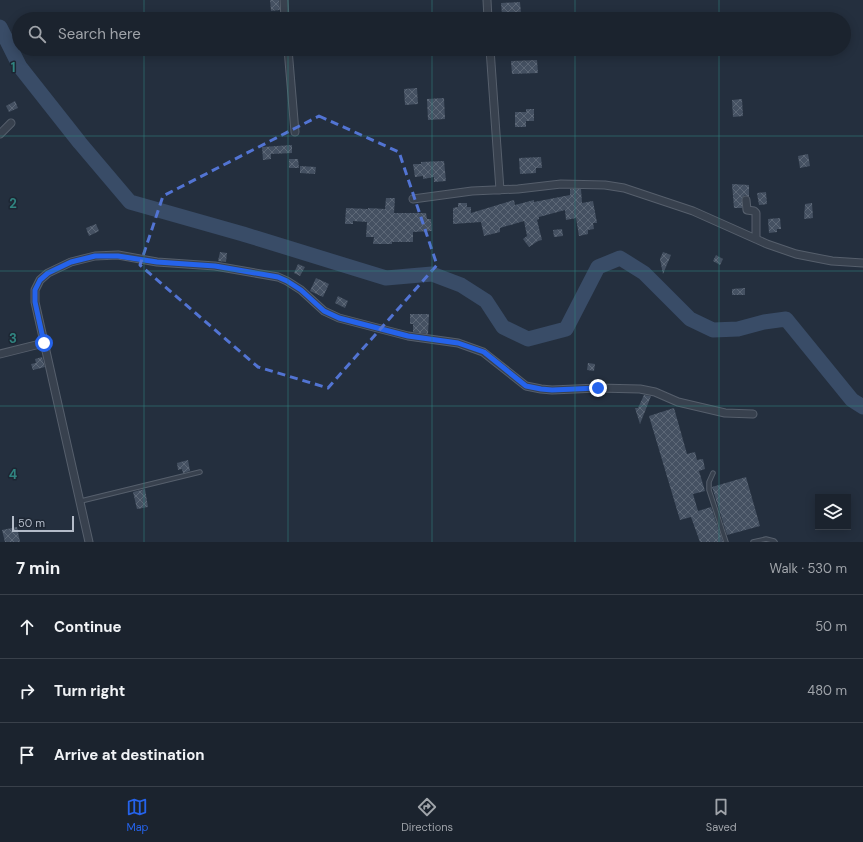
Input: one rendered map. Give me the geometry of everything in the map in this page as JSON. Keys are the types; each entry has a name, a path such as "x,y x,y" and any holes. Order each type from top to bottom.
{"street":[{"path":"284,0 285,12"},
{"path":"487,0 488,12"},
{"path":"289,56 295,132"},
{"path":"490,56 500,190"},
{"path":"0,134 11,123"},
{"path":"413,199 472,191 561,184 605,184 624,188 692,211 756,239 805,256 832,261 863,263"},
{"path":"746,200 747,210 754,211 756,213 756,239"},
{"path":"89,542 35,302 35,290 40,280 48,273 71,262 95,256 118,256 157,262 215,266 278,277 301,290 324,311 339,318 408,336 458,343 484,352 526,386 552,390 591,388 640,390 655,392 678,402 725,413 753,414"},
{"path":"0,354 44,343"}],"lane":[{"path":"81,501 200,472"},
{"path":"713,473 709,482 710,490 726,542"},
{"path":"752,542 766,539 775,542"}],"highlighted area":[{"path":"319,116 399,152 437,265 328,388 258,367 140,265 163,196"}],"building":[{"path":"270,0 279,0 280,10 271,11"},
{"path":"520,2 521,12 502,12 501,3"},
{"path":"537,60 538,73 512,74 511,61"},
{"path":"417,88 418,104 405,105 404,89"},
{"path":"444,98 445,119 428,120 427,99"},
{"path":"742,99 743,116 733,117 732,100"},
{"path":"15,101 18,108 9,112 6,106"},
{"path":"526,109 534,109 534,121 526,121 526,127 515,127 515,112 526,112"},
{"path":"292,145 292,153 271,154 271,159 263,160 262,147"},
{"path":"808,154 810,166 800,168 798,156"},
{"path":"541,157 542,168 536,168 536,173 520,174 519,158"},
{"path":"289,159 298,159 299,168 289,168"},
{"path":"444,161 446,181 434,182 434,177 423,179 423,176 415,177 413,164 421,164 421,162"},
{"path":"300,166 316,167 315,174 300,173"},
{"path":"732,184 749,185 749,197 745,195 742,198 742,208 734,208"},
{"path":"570,189 581,189 582,203 593,201 597,223 593,223 594,229 588,230 588,234 579,236 576,218 566,220 565,210 539,217 537,220 542,240 529,247 523,239 527,236 524,221 500,228 500,232 484,236 481,222 453,224 453,208 458,207 458,203 467,203 467,207 471,207 471,213 514,200 515,205 534,200 534,202 570,195"},
{"path":"766,192 767,204 759,205 757,193"},
{"path":"386,198 395,198 394,213 426,213 427,219 431,219 432,231 413,232 413,242 373,244 374,237 366,237 367,222 353,221 353,224 345,224 346,208 385,209"},
{"path":"812,203 813,218 804,219 805,204"},
{"path":"780,218 781,229 777,229 777,232 769,233 768,219"},
{"path":"96,224 99,231 89,236 86,228"},
{"path":"562,229 563,236 554,237 553,230"},
{"path":"220,252 227,253 226,262 218,261"},
{"path":"663,252 671,255 663,274 660,259"},
{"path":"716,255 723,259 720,265 713,261"},
{"path":"298,264 305,267 300,276 294,273"},
{"path":"316,278 329,284 323,297 310,291"},
{"path":"745,288 745,295 732,295 732,289"},
{"path":"338,296 348,301 345,308 335,303"},
{"path":"410,314 429,314 428,334 413,332 413,324 410,324"},
{"path":"42,357 45,367 33,370 31,364 36,363 35,359"},
{"path":"588,363 595,364 594,371 587,370"},
{"path":"644,395 651,396 640,424 635,408 638,408"},
{"path":"674,408 687,454 695,452 697,460 703,459 705,469 699,471 705,491 693,494 698,511 711,507 723,542 700,542 691,517 680,520 649,416"},
{"path":"188,460 190,471 183,473 182,469 178,470 177,463"},
{"path":"746,477 760,526 727,535 712,487"},
{"path":"145,489 148,507 137,509 133,492"},
{"path":"17,527 20,542 5,542 2,530"}],"waterway":[{"path":"0,27 12,51"},
{"path":"14,56 20,67 80,143 130,202 243,234 386,278 432,274 461,285 486,301 503,327 528,339 566,329 598,267 620,258 644,273 690,319 713,330 738,329 764,322 786,319 852,400 863,407"}],"route":[{"path":"44,343 35,302 35,290 40,280 48,273 71,262 95,256 118,256 157,262 215,266 278,277 301,290 324,311 339,318 408,336 458,343 484,352 526,386 552,390 569,388 598,388"}]}
